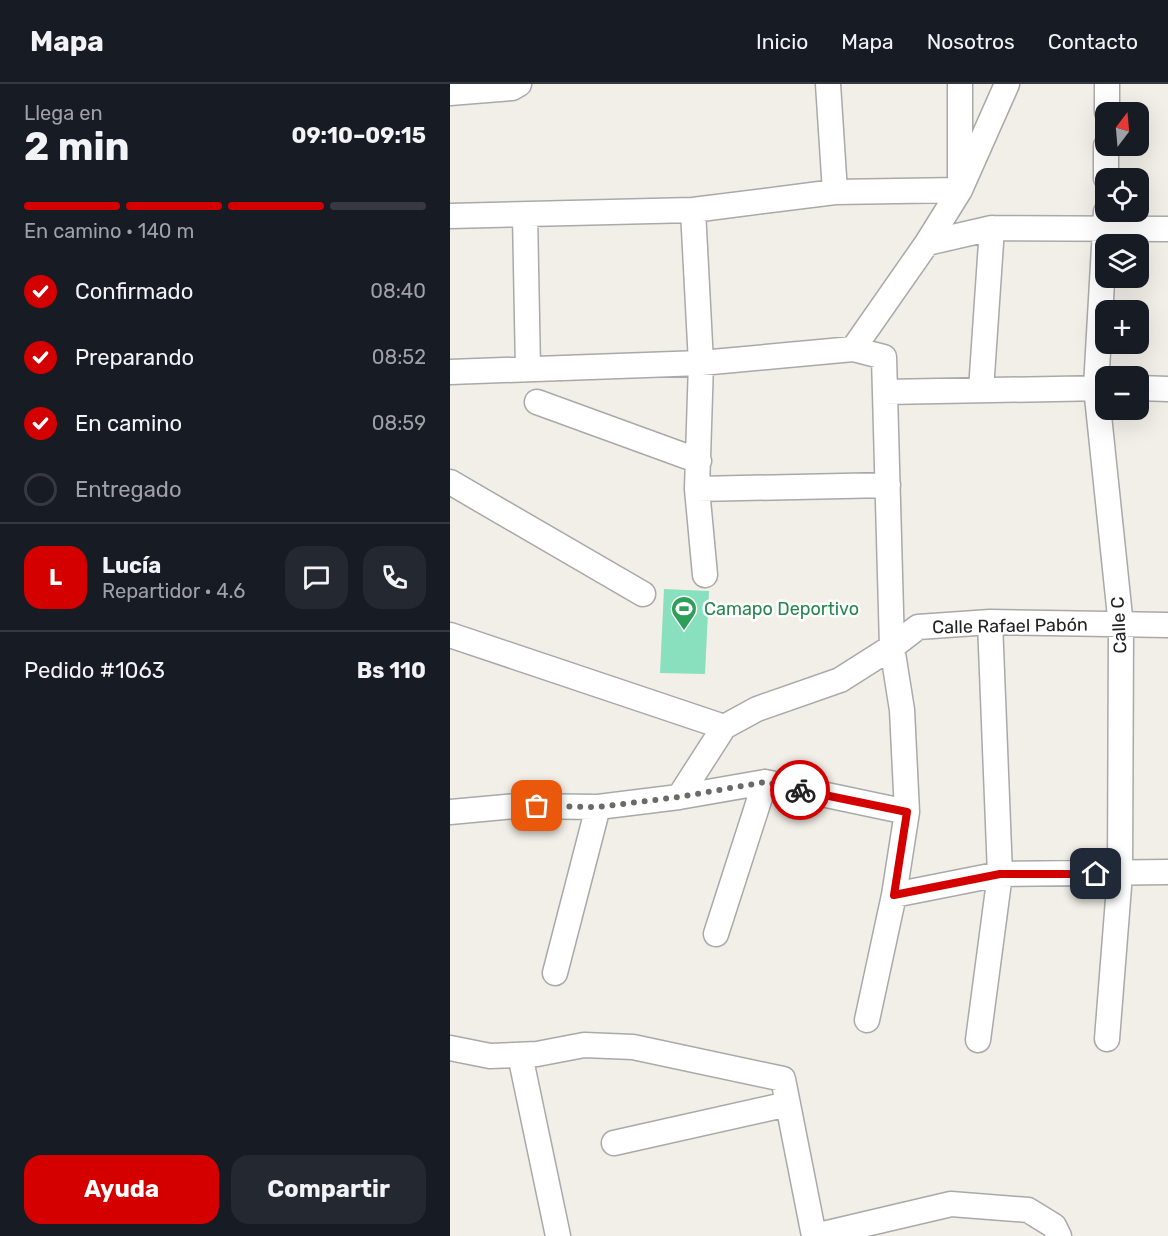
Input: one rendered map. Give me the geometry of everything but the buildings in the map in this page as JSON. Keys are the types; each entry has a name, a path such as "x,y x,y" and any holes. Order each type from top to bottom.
{"street":[{"path":"450,93 512,88 519,84"},
{"path":"828,84 835,192"},
{"path":"960,84 960,190"},
{"path":"853,349 927,243 960,190 1007,84"},
{"path":"1107,84 1107,102"},
{"path":"450,216 693,210 835,192 960,190"},
{"path":"693,210 701,363 697,489 705,575"},
{"path":"525,215 528,369"},
{"path":"927,243 992,228 1095,221"},
{"name":"Calle C","path":"1102,366 1106,222"},
{"path":"1120,222 1168,229"},
{"path":"981,390 992,228"},
{"path":"450,372 701,363 853,349 884,357 892,647 902,710 907,812 894,895 867,1020"},
{"path":"885,392 1095,388"},
{"path":"1149,388 1168,388"},
{"path":"537,402 699,461"},
{"name":"Calle C","path":"1104,420 1121,626 1120,874 1107,1039"},
{"path":"450,482 643,594"},
{"path":"697,489 888,485"},
{"path":"978,1040 1000,874 990,622"},
{"name":"Calle Rafael Pabón","path":"679,797 724,727 757,709 840,680 892,647 918,627 990,622 1168,625"},
{"path":"450,635 724,727"},
{"path":"450,812 516,806 598,807 679,797 765,782 907,812"},
{"path":"716,934 765,782"},
{"path":"555,973 598,807"},
{"path":"894,895 1000,874 1168,872"},
{"path":"450,1048 490,1056 537,1054 584,1045 633,1047 783,1079 814,1236 951,1203 1028,1210 1054,1226 1059,1236"},
{"path":"520,1055 558,1236"},
{"path":"614,1143 788,1104"}],"green space":[{"name":"Camapo Deportivo","path":"664,589 709,591 705,674 660,673"}],"way so far":[{"path":"537,806 598,807 679,797 765,782 800,790"}],"place":[{"name":"Camapo Deportivo","path":"684,632"}],"route":[{"path":"800,790 907,812 894,895 1000,874 1096,874"}]}
